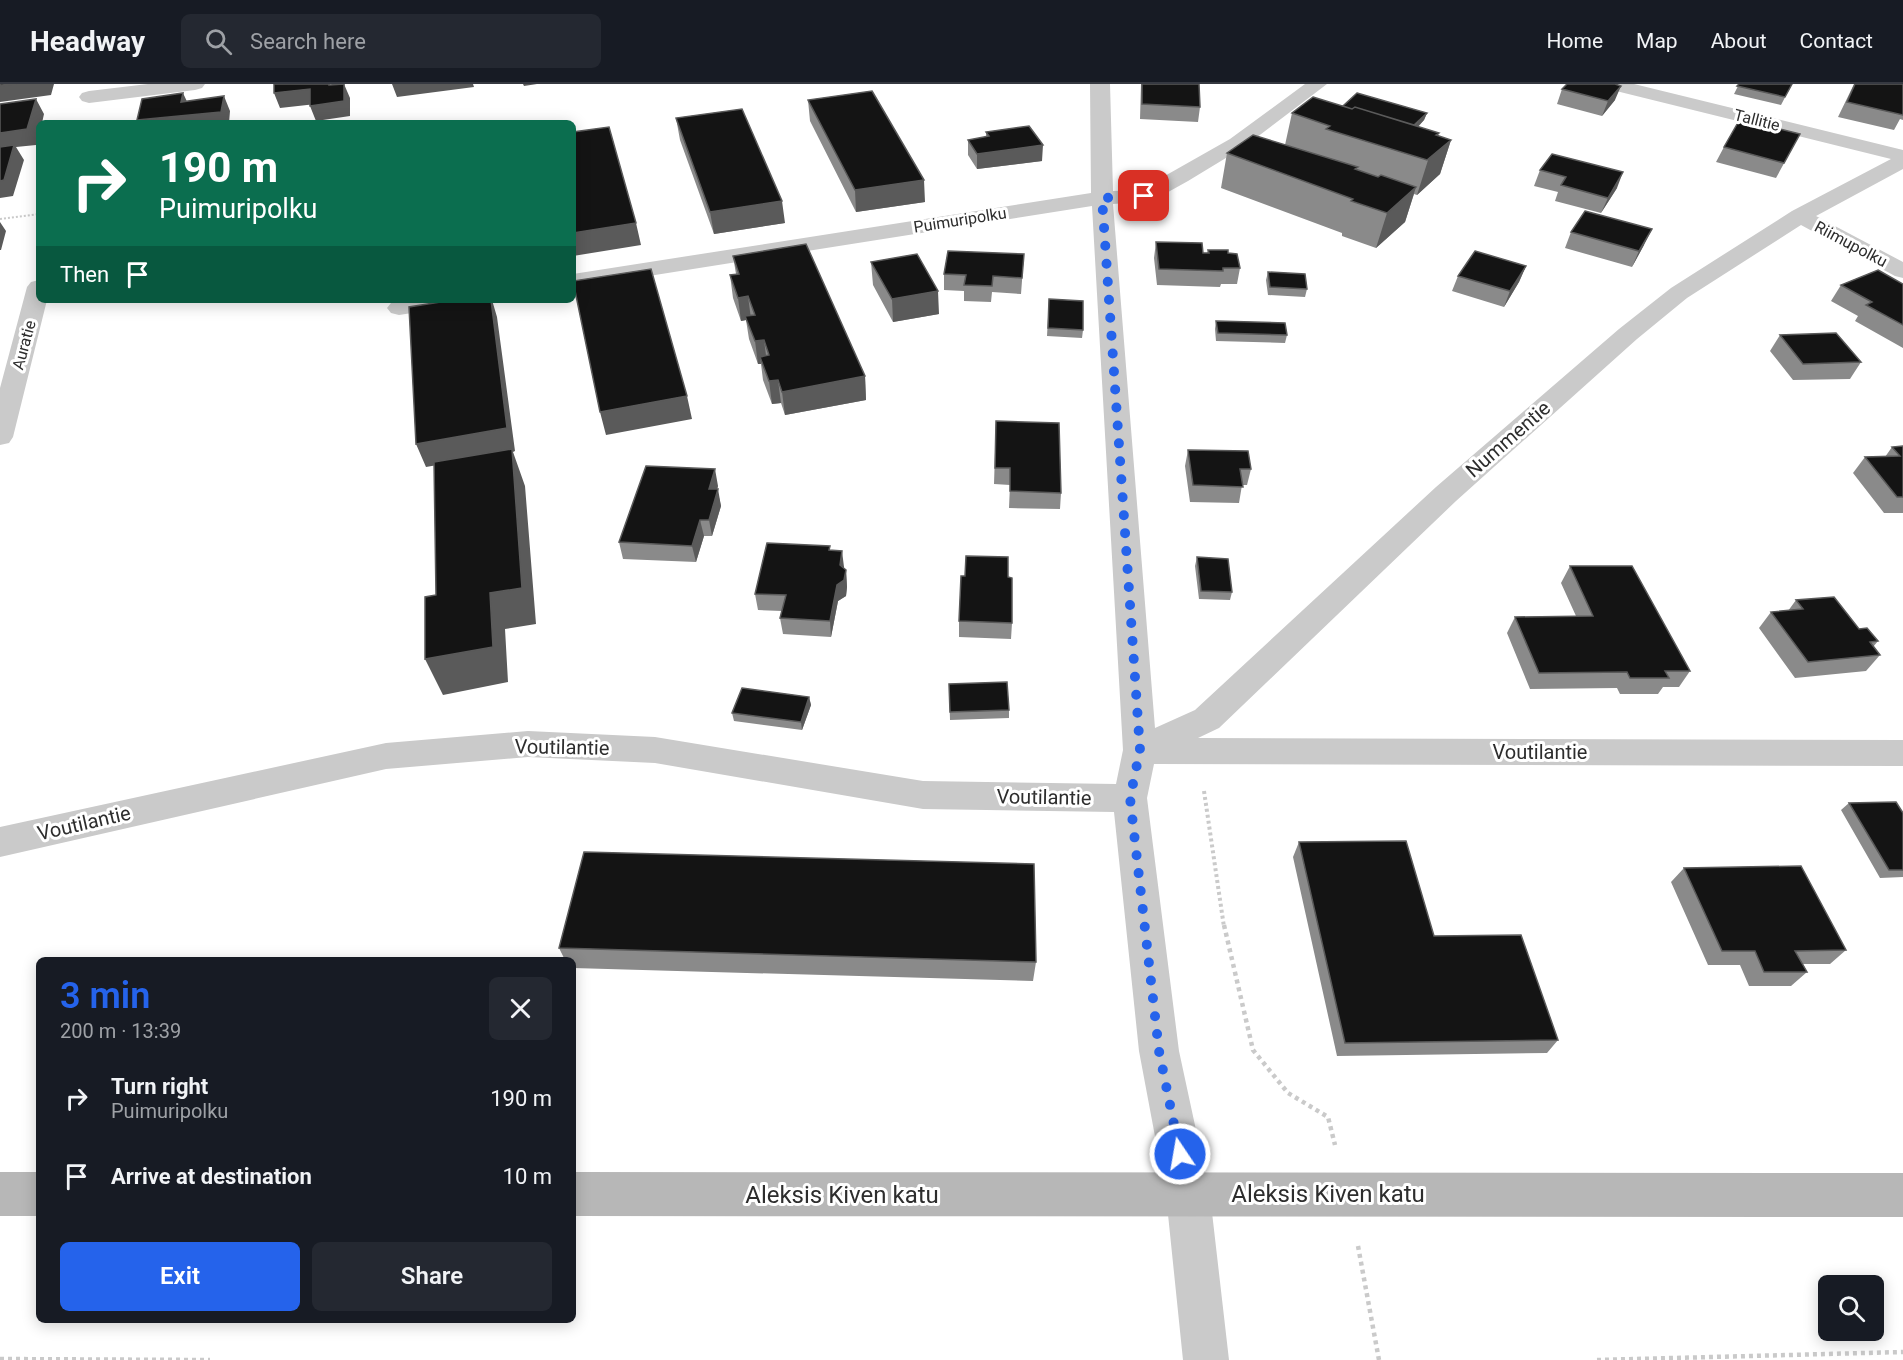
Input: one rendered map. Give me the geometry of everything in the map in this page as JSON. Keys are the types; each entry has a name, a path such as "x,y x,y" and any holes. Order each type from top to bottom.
{"main road":[{"path":"0,1194 36,1194"},
{"name":"Aleksis Kiven katu","path":"576,1194 1903,1195"}],"street":[{"path":"88,98 195,84"},
{"path":"1100,84 1102,198 1140,750 1130,798 1159,1051 1188,1195 1206,1360"},
{"name":"Puimuripolku","path":"576,281 1102,198 1144,196 1181,177 1237,143 1317,84"},
{"name":"Tallitie","path":"1611,84 1903,156"},
{"name":"Nummentie","path":"1140,750 1207,719 1446,494 1628,334 1679,293 1800,216 1903,161"},
{"name":"Riimupolku","path":"1800,216 1903,271"},
{"name":"Auratie","path":"0,437 36,299"},
{"path":"399,308 432,303"},
{"name":"Voutilantie","path":"0,842 386,756 528,744 655,750 922,795 1130,798"},
{"name":"Voutilantie","path":"1140,750 1903,753"}],"path":[{"path":"0,219 36,214"},
{"path":"1198,751 1226,942 1253,1050 1288,1093 1328,1117 1348,1193 1379,1360"},
{"path":"1597,1360 1903,1352"},
{"path":"0,1359 210,1360"}],"building":[{"path":"274,84 344,84 344,101 310,106 310,89 274,93"},
{"path":"1142,84 1199,84 1200,107 1142,104"},
{"path":"1567,84 1621,86 1608,101 1562,89"},
{"path":"1739,84 1792,84 1785,97 1737,86"},
{"path":"1855,84 1903,84 1903,115 1847,102"},
{"path":"872,91 924,180 855,190 808,100"},
{"path":"183,93 181,102 224,96 221,112 137,120 142,99"},
{"path":"1357,93 1427,113 1414,125 1355,107 1352,109 1343,106"},
{"path":"1313,97 1352,109 1355,107 1439,133 1436,135 1451,140 1427,160 1326,129 1330,126 1292,113"},
{"path":"36,99 27,129 0,133 0,104"},
{"path":"742,109 782,201 710,212 676,118"},
{"path":"1740,119 1800,134 1784,163 1724,147"},
{"path":"1029,126 1043,145 977,154 968,140 989,136 986,132"},
{"path":"609,127 636,223 576,233 576,132"},
{"path":"1253,135 1358,167 1355,169 1378,177 1381,175 1416,187 1387,213 1227,153"},
{"path":"14,145 4,180 0,181 0,147"},
{"path":"1552,154 1623,172 1608,198 1561,185 1566,177 1540,170"},
{"path":"1585,211 1652,229 1639,251 1571,232"},
{"path":"1156,242 1202,243 1203,253 1209,253 1208,250 1228,250 1228,253 1237,254 1240,268 1223,268 1223,271 1159,269"},
{"path":"806,244 865,376 782,392 778,380 769,381 760,357 769,355 764,340 755,341 745,316 755,315 748,296 738,298 730,275 739,274 733,256"},
{"path":"948,251 1024,254 1022,278 993,276 992,286 964,285 966,275 944,274"},
{"path":"1475,251 1526,266 1510,291 1458,276"},
{"path":"917,254 938,291 892,299 871,262"},
{"path":"651,269 687,396 600,412 576,296 576,281"},
{"path":"1878,270 1903,284 1903,325 1866,305 1872,302 1841,285"},
{"path":"1268,272 1305,274 1307,289 1270,287"},
{"path":"1049,299 1083,301 1083,330 1048,328"},
{"path":"434,303 491,303 507,428 416,444 409,307"},
{"path":"1216,321 1285,323 1287,335 1218,333"},
{"path":"1836,333 1861,362 1803,364 1780,335"},
{"path":"996,421 1059,423 1061,493 1010,491 1010,468 995,468"},
{"path":"1903,446 1903,497 1897,497 1865,457 1900,456 1892,447"},
{"path":"512,449 522,588 490,593 493,647 425,659 425,597 436,595 434,462"},
{"path":"1188,450 1248,451 1251,469 1240,469 1243,487 1193,485"},
{"path":"646,466 715,469 709,489 718,489 709,520 700,520 692,546 619,542"},
{"path":"767,543 830,546 829,550 842,551 840,565 846,570 844,580 837,585 830,621 780,618 786,595 755,594"},
{"path":"966,556 1008,557 1008,577 1012,578 1012,623 959,621 961,576 965,576"},
{"path":"1197,557 1228,559 1232,592 1201,591"},
{"path":"1570,566 1632,566 1690,671 1665,671 1669,678 1630,678 1627,672 1539,673 1515,617 1593,616"},
{"path":"1834,597 1859,629 1867,628 1878,641 1870,642 1880,655 1808,662 1771,612 1803,609 1796,600"},
{"path":"1007,682 1009,710 950,712 949,684"},
{"path":"742,688 809,697 801,722 732,713"},
{"path":"1896,802 1903,813 1903,870 1889,870 1849,803"},
{"path":"1406,841 1434,936 1521,935 1558,1040 1345,1043 1299,842"},
{"path":"584,852 1034,864 1036,962 559,948"},
{"path":"1801,866 1846,950 1795,951 1807,972 1764,972 1755,951 1722,951 1684,868"}],"route":[{"path":"1144,196 1102,198 1140,750 1130,798 1159,1051 1180,1154"}]}
